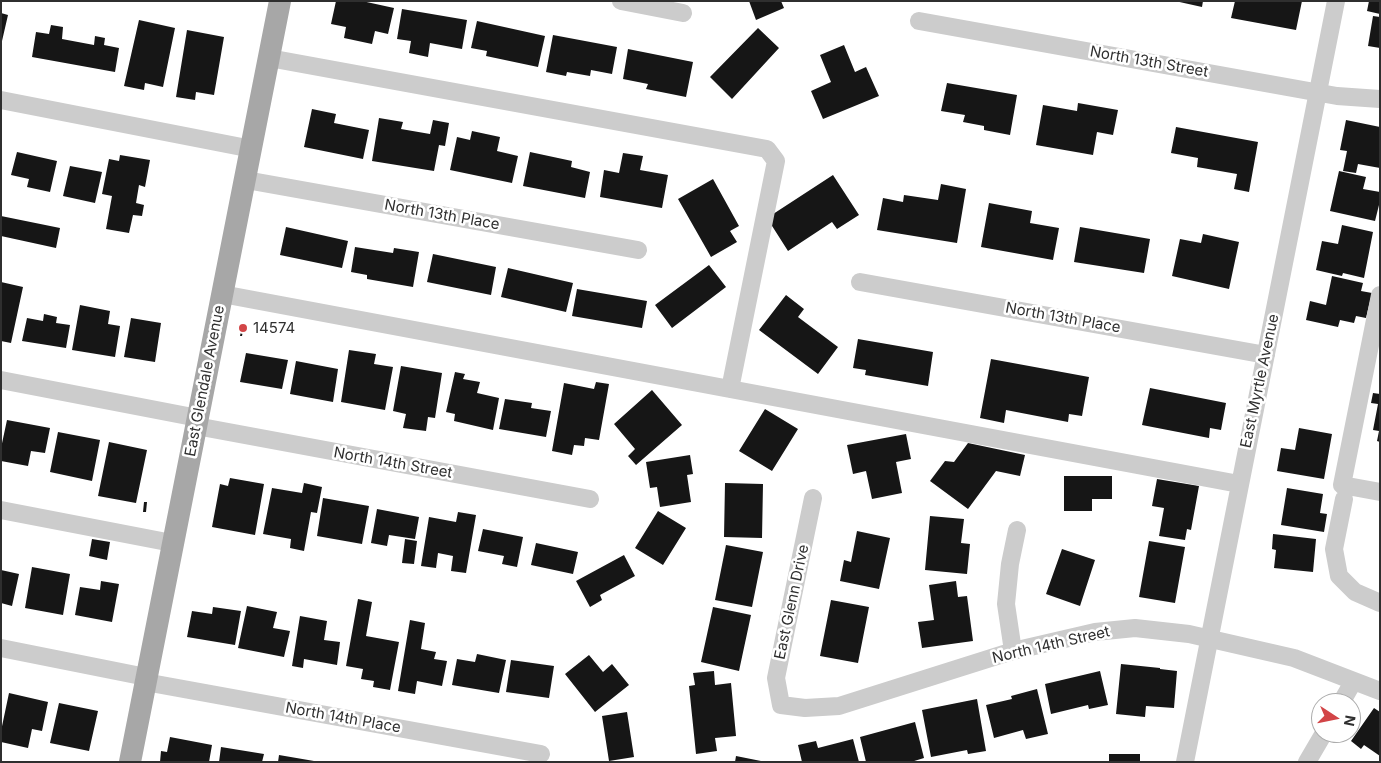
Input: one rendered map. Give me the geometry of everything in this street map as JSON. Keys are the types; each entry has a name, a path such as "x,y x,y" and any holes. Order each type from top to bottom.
{"main road":[{"name":"East Glendale Avenue","path":"130,762 280,1"}],"street":[{"path":"621,1 683,13"},
{"name":"East Myrtle Avenue","path":"1185,762 1336,1"},
{"name":"North 13th Street","path":"919,21 1337,96 1380,99"},
{"path":"269,58 767,149 776,160 730,389"},
{"path":"1,100 252,149"},
{"name":"North 13th Place","path":"246,180 638,250"},
{"name":"North 13th Place","path":"860,282 1266,355"},
{"path":"222,294 1239,484"},
{"path":"1380,296 1342,485 1380,492"},
{"name":"North 14th Street","path":"1,380 197,422 590,500"},
{"name":"East Glenn Drive","path":"781,705 776,678 813,498"},
{"path":"1344,499 1334,549 1339,576 1355,592 1380,603"},
{"path":"1,510 172,543"},
{"path":"1013,651 1006,604 1010,564 1017,530"},
{"name":"North 14th Street","path":"781,705 805,708 839,706 1013,651 1095,632 1135,628 1189,634 1294,658 1380,691"},
{"name":"North 14th Place","path":"1,648 146,679 541,754"},
{"path":"1347,693 1353,682"},
{"path":"1307,762 1318,743"}],"building":[{"path":"336,1 362,1 394,8 388,34 375,31 372,44 344,38 346,27 331,24"},
{"path":"749,1 781,1 784,8 756,20"},
{"path":"1175,1 1203,1 1202,7"},
{"path":"1235,1 1302,1 1296,30 1231,18"},
{"path":"1369,1 1380,1 1380,14 1367,11"},
{"path":"402,9 467,20 462,49 430,43 428,57 409,53 411,41 397,39"},
{"path":"1,13 8,15 2,41 1,41"},
{"path":"1373,16 1380,17 1380,48 1368,46"},
{"path":"139,20 175,28 163,87 145,83 144,90 124,86"},
{"path":"477,21 545,36 538,67 486,56 487,51 471,48"},
{"path":"51,25 63,27 62,39 94,45 95,36 105,38 104,45 119,48 115,72 32,57 36,32 49,34"},
{"path":"758,28 779,48 732,99 710,77"},
{"path":"187,30 224,37 214,95 196,92 195,100 176,97"},
{"path":"553,35 617,47 612,74 591,70 590,76 567,72 566,76 546,72"},
{"path":"844,45 855,72 866,67 879,96 823,119 811,91 831,82 820,55"},
{"path":"628,49 693,62 686,97 646,89 648,84 623,79"},
{"path":"947,83 1017,95 1010,135 984,130 984,126 963,122 965,115 941,111"},
{"path":"1078,103 1118,110 1113,135 1097,132 1093,155 1036,145 1043,105 1077,111"},
{"path":"312,109 336,114 334,123 369,130 363,159 304,147"},
{"path":"379,118 403,122 401,129 430,134 433,120 449,123 445,146 439,145 434,171 372,161"},
{"path":"1346,120 1380,127 1380,168 1358,164 1356,173 1343,171 1347,151 1340,150"},
{"path":"1176,127 1258,142 1249,192 1234,189 1237,174 1197,167 1198,158 1171,153"},
{"path":"472,131 500,137 497,151 518,156 512,183 450,170 457,137 470,140"},
{"path":"17,152 57,161 50,192 27,187 29,179 11,175"},
{"path":"530,152 572,161 571,167 590,172 585,198 523,186"},
{"path":"623,153 643,156 640,170 668,175 662,208 600,197 604,170 619,173"},
{"path":"120,155 150,160 145,187 139,185 136,203 144,205 142,216 133,215 129,233 106,229 112,196 102,194 109,159 119,161"},
{"path":"70,166 102,172 95,203 63,196"},
{"path":"1339,171 1366,177 1363,189 1380,192 1380,201 1375,221 1330,211"},
{"path":"833,175 859,215 837,229 832,222 788,251 767,218"},
{"path":"713,179 739,226 730,231 737,242 711,257 678,199"},
{"path":"941,184 966,189 957,243 877,230 883,198 903,202 904,195 938,200"},
{"path":"989,203 1032,211 1030,223 1059,228 1053,260 981,247"},
{"path":"1,216 60,228 56,248 1,236"},
{"path":"1342,225 1373,232 1364,278 1343,273 1342,276 1316,270 1322,241 1338,244"},
{"path":"286,227 348,241 342,268 280,255"},
{"path":"1080,227 1150,239 1144,273 1074,262"},
{"path":"1203,234 1239,242 1229,289 1172,276 1180,239 1201,243"},
{"path":"355,247 393,253 394,248 419,252 413,287 367,279 367,275 351,272"},
{"path":"433,254 496,267 491,295 427,282"},
{"path":"709,265 726,287 672,328 655,305"},
{"path":"508,268 573,283 566,312 501,297"},
{"path":"1332,276 1363,283 1361,291 1372,293 1366,318 1356,316 1354,323 1340,320 1338,327 1306,320 1310,301 1326,305"},
{"path":"1,282 23,287 11,343 1,341"},
{"path":"577,289 647,301 642,328 572,316"},
{"path":"786,295 804,309 798,317 838,347 818,374 759,330"},
{"path":"80,305 110,311 108,324 120,326 115,357 72,350"},
{"path":"44,314 57,317 56,323 70,325 66,348 22,341 27,318 43,321"},
{"path":"131,318 161,323 155,362 124,357"},
{"path":"242,326 244,326 242,336 240,336"},
{"path":"858,339 933,352 928,386 865,375 866,370 853,368"},
{"path":"349,350 376,354 374,364 393,367 385,410 341,402"},
{"path":"246,353 288,360 282,389 240,382"},
{"path":"991,359 1089,377 1082,416 1069,414 1068,422 1006,410 1004,423 980,418"},
{"path":"296,361 338,369 333,402 290,394"},
{"path":"401,366 442,373 435,418 428,417 426,431 403,428 406,414 393,411"},
{"path":"455,372 465,374 463,379 480,382 477,393 499,398 493,430 454,421 455,414 446,412"},
{"path":"596,382 609,384 599,440 585,438 584,446 574,445 572,455 552,451 564,383 594,389"},
{"path":"1150,388 1226,403 1221,430 1210,428 1209,438 1142,425"},
{"path":"652,390 682,425 636,465 628,456 635,449 614,424"},
{"path":"1373,393 1380,394 1380,442 1377,441 1379,431 1373,430 1378,404 1371,403"},
{"path":"505,399 532,403 531,408 551,411 546,437 499,429"},
{"path":"765,409 798,429 772,471 739,451"},
{"path":"7,420 50,428 45,453 31,451 28,466 1,461 1,448"},
{"path":"1299,428 1332,434 1324,479 1277,471 1281,448 1295,450"},
{"path":"58,432 100,440 92,481 50,472"},
{"path":"906,434 911,459 896,462 902,493 872,499 866,471 853,474 847,445"},
{"path":"109,442 147,450 136,503 98,496"},
{"path":"968,443 1025,455 1020,476 996,471 968,509 930,481 945,461 954,462"},
{"path":"690,455 693,474 687,475 691,502 660,507 657,487 650,488 646,462"},
{"path":"1064,476 1112,476 1112,499 1092,499 1092,511 1064,511"},
{"path":"230,478 264,484 255,535 212,527 220,484 228,486"},
{"path":"1157,479 1199,486 1191,530 1187,529 1185,540 1159,536 1164,508 1152,506"},
{"path":"304,483 322,487 317,513 311,512 304,551 290,548 291,539 263,534 272,488 302,493"},
{"path":"725,483 763,484 762,538 724,537"},
{"path":"1287,488 1323,494 1320,513 1327,514 1324,532 1281,525"},
{"path":"323,498 369,506 362,544 317,536"},
{"path":"144,502 147,502 146,512 143,512"},
{"path":"377,509 419,517 415,539 389,535 387,546 371,543"},
{"path":"658,511 686,528 663,565 635,548"},
{"path":"458,512 476,515 466,573 451,571 453,556 438,553 436,568 421,566 429,517 456,522"},
{"path":"930,516 964,519 961,543 970,544 967,574 925,570"},
{"path":"483,529 523,537 517,567 502,564 504,556 478,551"},
{"path":"857,531 890,538 879,589 840,581 844,560 851,562"},
{"path":"1273,534 1316,539 1313,572 1274,568 1276,550 1272,549"},
{"path":"92,539 110,542 107,560 89,556"},
{"path":"405,539 417,541 414,564 402,563"},
{"path":"1149,541 1185,547 1175,603 1139,597"},
{"path":"536,543 578,552 573,574 531,565"},
{"path":"726,545 763,552 752,607 715,600"},
{"path":"1062,549 1095,560 1080,606 1046,594"},
{"path":"624,555 635,576 600,595 602,600 590,607 576,581"},
{"path":"32,567 70,574 63,615 25,608"},
{"path":"1,570 19,574 12,606 1,603"},
{"path":"101,581 119,584 112,622 75,615 80,587 100,590"},
{"path":"956,581 958,597 967,596 973,641 922,648 918,622 934,620 929,585"},
{"path":"358,599 372,602 366,636 399,642 390,690 373,687 374,681 361,679 363,669 346,666"},
{"path":"831,600 869,607 858,663 820,656"},
{"path":"247,606 277,612 273,628 290,631 284,657 238,648"},
{"path":"213,607 241,611 235,645 187,637 192,611 212,614"},
{"path":"713,607 751,615 739,671 701,662"},
{"path":"300,616 327,621 324,640 340,642 337,665 304,659 303,668 292,666"},
{"path":"410,620 425,623 421,649 436,652 434,659 447,661 442,686 417,681 415,694 398,691"},
{"path":"477,654 506,660 499,693 452,685 457,659 475,662"},
{"path":"589,655 603,672 612,664 629,685 595,712 565,674"},
{"path":"511,660 554,666 549,698 506,692"},
{"path":"1121,664 1177,671 1174,708 1146,706 1145,717 1116,714"},
{"path":"714,671 715,685 731,683 736,736 715,738 717,751 696,754 689,686 695,685 693,673"},
{"path":"1100,671 1108,705 1089,709 1088,705 1051,714 1045,684"},
{"path":"1037,689 1048,734 1026,739 1023,730 994,738 986,705 1012,699 1011,696"},
{"path":"9,693 48,702 42,731 32,729 28,748 1,742 1,731"},
{"path":"977,699 986,751 968,754 967,750 931,757 922,710"},
{"path":"59,703 98,711 89,751 50,743"},
{"path":"1374,708 1380,712 1380,756 1364,745 1361,749 1354,743 1361,743 1361,727"},
{"path":"627,712 634,757 609,761 602,716"},
{"path":"915,722 924,758 911,762 866,762 860,737"},
{"path":"170,737 212,745 209,762 160,762 161,751 167,752"},
{"path":"853,739 859,762 802,762 798,745 816,741 818,748"},
{"path":"221,747 264,754 262,762 219,762"},
{"path":"1109,754 1140,754 1140,762 1109,762"},
{"path":"279,755 314,761 314,762 278,762"},
{"path":"736,756 761,761 761,762 735,762"}],"place":[{"name":"14574","path":"243,328"}]}
